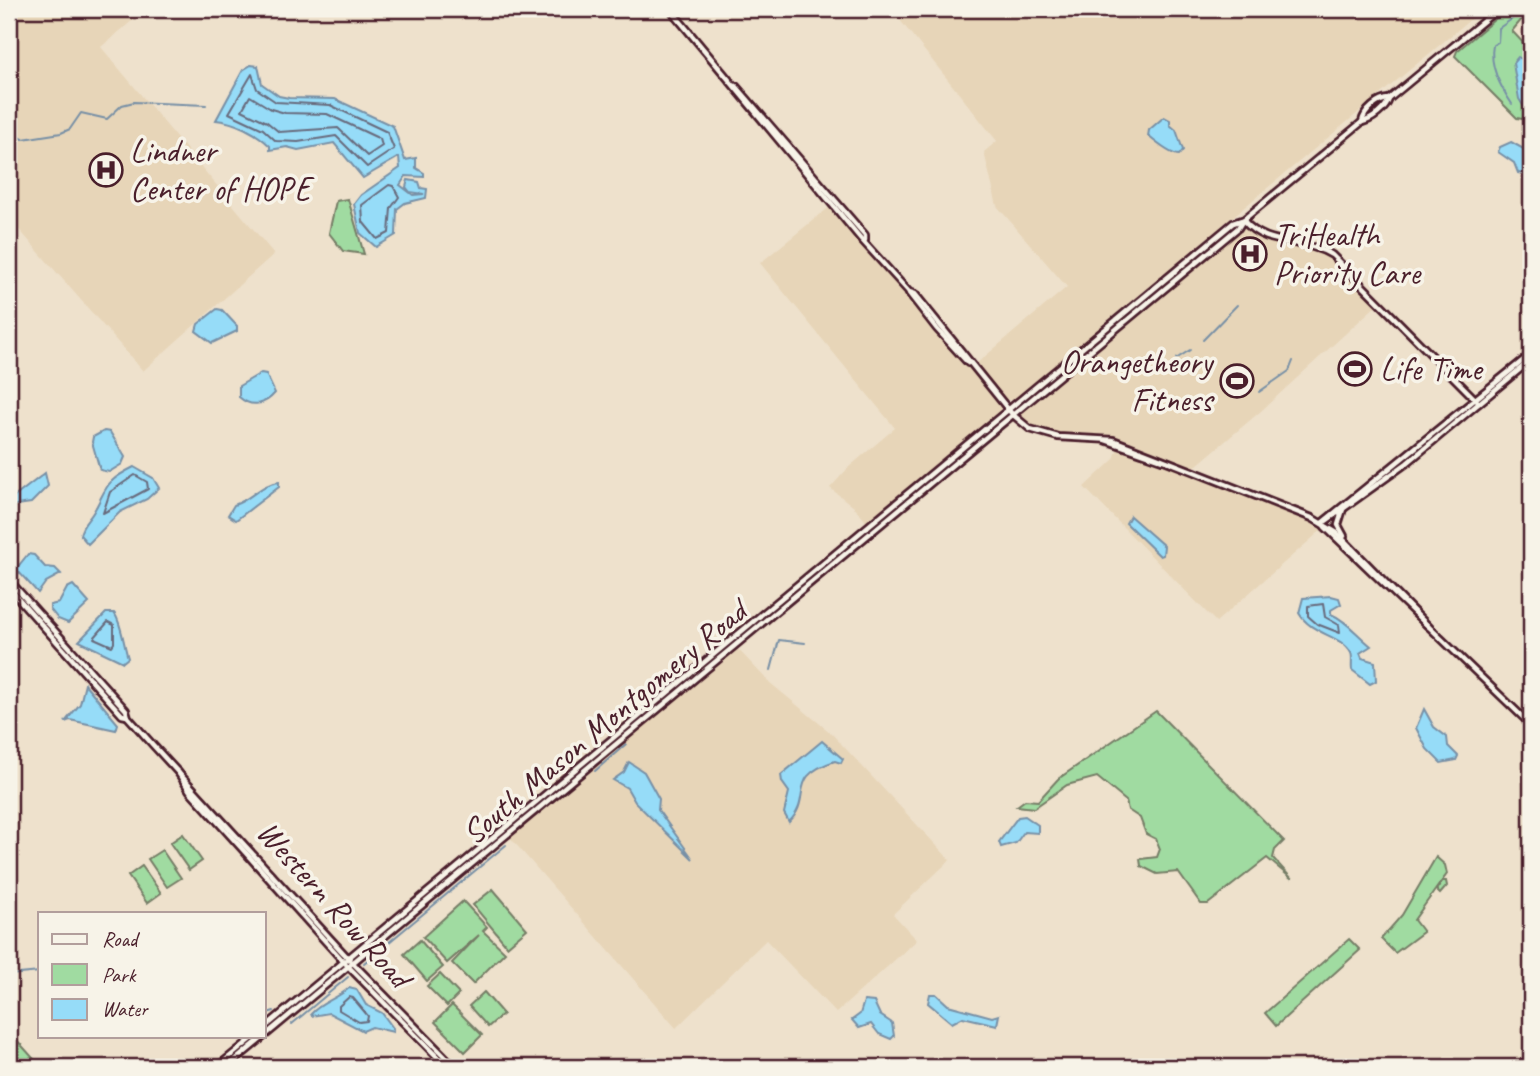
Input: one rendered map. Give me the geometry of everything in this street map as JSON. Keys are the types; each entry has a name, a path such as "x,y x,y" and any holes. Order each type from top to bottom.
{"main road":[{"path":"670,9 861,239 865,240 928,310 1010,412 1028,428 1046,435 1120,442 1322,523 1348,543 1428,626"},
{"path":"1010,412 1238,228 1243,220 1362,122 1368,120 1387,104 1389,99 1498,9"},
{"path":"1010,412 1048,377 1233,223 1243,220"},
{"path":"1243,220 1256,232 1274,240 1308,245 1332,255 1477,401"},
{"path":"1322,523 1407,463 1531,354"},
{"path":"1322,523 1531,360"},
{"name":"South Mason Montgomery Road","path":"266,1033 1010,412"},
{"path":"1343,508 1338,525 1348,543"},
{"path":"1322,523 1531,725"},
{"name":"Western Row Road","path":"9,580 348,962 447,1067"},
{"name":"Western Row Road","path":"9,588 122,715 128,717"},
{"name":"South Mason Montgomery Road","path":"266,1026 348,962"},
{"name":"Western Row Road","path":"348,962 455,1067"},
{"path":"218,1067 253,1038"},
{"name":"South Mason Montgomery Road","path":"227,1067 260,1038"}],"shaded area":[{"name":"Lindner Center of HOPE","path":"9,9 146,9 101,47 274,254 143,371 9,218"},
{"path":"891,9 1483,9 1100,327 1102,330 1013,400 1006,399 976,364 1067,287 997,206 984,152 997,141"},
{"path":"832,205 1012,414 969,449 966,445 869,525 854,507 830,488 849,467 895,428 760,263"},
{"path":"1243,220 1257,232 1332,255 1380,302 1261,411 1197,465 1188,469 1304,514 1325,527 1216,622 1084,487 1114,459 1120,442 1058,437 1035,431 1012,414 1238,228"},
{"path":"734,645 769,682 831,733 950,860 893,914 917,940 836,1013 766,940 676,1028 507,834"}],"green space":[{"path":"1507,9 1504,14 1510,9 1531,9 1525,15 1531,23 1522,19 1512,31 1527,47 1531,111 1522,119 1517,118 1455,56 1457,51"},
{"path":"348,199 364,254 343,251 329,233 336,201"},
{"path":"1156,711 1284,841 1275,850 1273,858 1292,879 1267,858 1208,904 1201,904 1178,872 1157,874 1141,866 1140,859 1157,857 1160,849 1156,839 1146,834 1140,818 1128,810 1126,801 1097,777 1067,785 1034,808 1017,806 1025,800 1038,801 1058,779"},
{"path":"183,834 202,861 189,870 170,843"},
{"path":"162,850 181,878 167,887 148,859"},
{"path":"1436,857 1445,865 1447,874 1442,881 1446,881 1447,886 1440,894 1437,891 1441,882 1414,920 1423,932 1395,953 1381,939 1402,915"},
{"path":"142,866 161,893 147,903 128,876"},
{"path":"493,889 527,929 507,946 473,905"},
{"path":"463,901 487,927 483,931 505,952 473,984 452,963 479,935 447,963 423,937"},
{"path":"1349,939 1360,950 1276,1026 1265,1013"},
{"path":"420,940 443,967 427,981 404,954"},
{"path":"440,974 459,994 447,1006 427,986"},
{"path":"484,992 503,1014 488,1027 469,1006"},
{"path":"452,1005 482,1035 465,1052 435,1022"},
{"path":"15,1038 41,1067 9,1067 9,1043"}],"water":[{"path":"1518,57 1525,61 1531,103 1524,107 1519,99 1513,63"},
{"path":"251,65 258,66 262,84 279,96 335,99 393,126 405,160 416,158 416,168 424,173 424,177 406,176 400,185 413,195 424,194 410,192 406,187 408,180 419,182 421,188 427,189 426,198 405,203 397,209 396,235 376,247 360,233 354,204 361,195 400,168 399,157 363,178 334,143 298,150 287,147 270,150 270,146 252,132 238,125 216,120 243,70"},
{"path":"1164,117 1170,120 1170,125 1176,130 1183,150 1179,155 1148,136 1149,130"},
{"path":"1511,142 1531,153 1531,175 1518,173 1514,163 1498,152 1500,147"},
{"path":"217,309 222,310 237,326 237,331 212,343 196,331 198,324"},
{"path":"261,373 266,374 275,393 258,404 248,403 239,397 239,386"},
{"path":"104,431 110,432 125,457 122,464 109,472 100,470 92,442 93,437"},
{"path":"134,467 153,478 159,488 147,499 120,512 88,544 80,535 84,525 108,485"},
{"path":"45,473 48,486 31,503 9,506 9,501"},
{"path":"279,482 279,487 236,520 228,515 234,505 266,486"},
{"path":"1130,516 1164,546 1163,555 1160,556 1126,523"},
{"path":"28,554 34,555 45,567 55,568 61,574 46,582 38,593 16,569"},
{"path":"73,585 89,603 68,623 58,619 50,605 59,603 67,588"},
{"path":"1303,598 1339,598 1341,604 1331,610 1331,614 1347,624 1371,646 1360,653 1362,658 1375,662 1376,681 1370,684 1352,670 1352,655 1347,647 1311,626 1299,613"},
{"path":"106,613 114,613 119,622 128,658 123,662 79,641"},
{"path":"85,684 118,724 116,730 70,720 65,722 80,704"},
{"path":"1424,709 1434,727 1447,737 1448,746 1458,756 1456,760 1441,763 1427,749 1416,728"},
{"path":"822,741 843,759 841,763 835,761 810,774 805,781 800,804 789,822 784,813 789,792 781,775"},
{"path":"629,762 644,772 659,799 658,810 693,859 635,802 627,788 613,780 624,772"},
{"path":"1025,816 1038,825 1038,833 1024,832 1016,843 1001,847 999,842 1018,817"},
{"path":"349,988 357,990 366,1005 382,1013 393,1032 372,1027 363,1031 329,1013 312,1016 319,1006"},
{"path":"930,994 936,994 948,1005 992,1017 999,1015 997,1025 963,1017 952,1023 928,1003"},
{"path":"864,1001 874,1002 880,1015 892,1023 894,1036 891,1039 879,1034 871,1024 859,1028 852,1020 860,1014"}],"waterway":[{"path":"1512,104 1496,76 1492,53 1493,45 1498,42 1499,28 1515,17 1519,9"},
{"path":"9,132 23,139 61,133 70,129 81,113 107,119 122,105 134,102 206,105"},
{"path":"1203,340 1237,305"},
{"path":"1176,359 1190,350"},
{"path":"1259,392 1289,371 1293,361"},
{"path":"771,670 779,640 805,643"},
{"path":"595,771 626,744"},
{"path":"364,963 506,845"},
{"path":"9,975 38,972"},
{"path":"292,1024 348,977"},
{"path":"266,1013 274,1011"}],"place":[{"name":"Lindner Center of HOPE","path":"106,170"},
{"name":"TriHealth Priority Care","path":"1250,254"},
{"name":"Life Time","path":"1355,369"},
{"name":"Orangetheory Fitness","path":"1237,381"}]}
